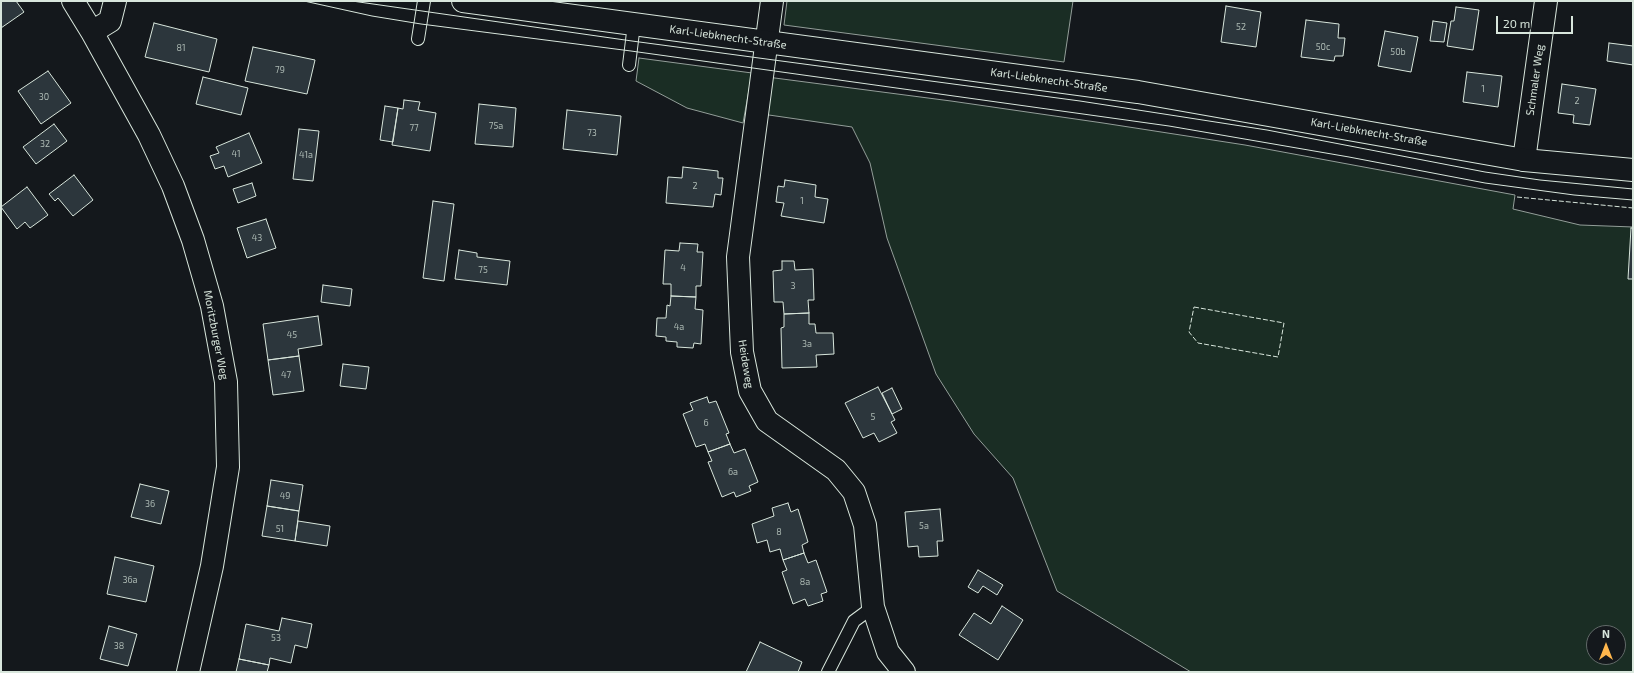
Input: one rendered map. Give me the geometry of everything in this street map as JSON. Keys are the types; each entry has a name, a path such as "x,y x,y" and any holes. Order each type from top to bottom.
{"street":[{"name":"Moritzburger Weg","path":"73,1 92,32 149,135 173,186 193,240 212,306 226,382 228,467 212,566 188,672"},
{"path":"92,32 110,21 115,1"},
{"name":"Karl-Liebknecht-Straße","path":"463,1 1138,92 1524,160 1633,170"},
{"name":"Heideweg","path":"772,1 738,257 742,352 750,391 767,420 836,470 854,492 865,525 873,607 888,652 904,672"},
{"name":"Schmaler Weg","path":"1524,160 1546,1"}],"lane":[{"path":"418,39 424,1"},
{"path":"629,65 634,24"},
{"path":"828,672 854,621 873,607"}],"green space":[{"path":"787,1 1073,1 1064,62 784,25"},
{"path":"639,58 752,73 743,123 687,108 636,81"},
{"path":"767,77 951,101 1245,145 1515,195 1513,209 1580,225 1633,227 1633,672 1191,672 1057,591 1013,478 974,434 936,374 887,238 870,163 852,127 762,114"}],"building":[{"path":"1,1 16,1 24,12 1,28"},
{"path":"1226,6 1261,12 1256,47 1221,42"},
{"path":"1456,7 1479,10 1473,50 1447,46 1451,21 1454,21"},
{"path":"1306,20 1339,24 1338,38 1345,38 1343,56 1335,56 1334,61 1301,57"},
{"path":"1433,21 1447,23 1444,42 1430,41"},
{"path":"154,23 217,39 209,72 145,57"},
{"path":"1385,31 1418,37 1411,72 1378,66"},
{"path":"1609,43 1633,46 1633,65 1607,61"},
{"path":"253,47 315,60 307,94 245,81"},
{"path":"48,71 71,103 41,124 18,91"},
{"path":"1467,72 1502,76 1498,107 1463,102"},
{"path":"203,77 248,88 241,115 196,104"},
{"path":"1562,84 1596,89 1590,125 1573,123 1574,115 1558,113"},
{"path":"404,100 420,102 418,110 436,113 430,151 392,145 398,108 403,109"},
{"path":"479,104 516,108 513,147 475,144"},
{"path":"385,106 398,108 393,142 380,140"},
{"path":"567,110 621,116 617,155 563,149"},
{"path":"54,124 67,141 36,164 23,147"},
{"path":"299,129 319,131 313,181 293,179"},
{"path":"249,133 262,163 228,177 224,166 215,169 210,156 219,153 216,147"},
{"path":"683,167 718,171 718,178 723,178 721,195 715,194 713,207 666,203 668,177 682,178"},
{"path":"74,175 93,200 73,216 58,198 55,201 49,194"},
{"path":"785,180 816,185 815,197 828,199 824,223 781,216 784,203 776,202 778,186 784,187"},
{"path":"252,183 256,196 238,203 233,189"},
{"path":"27,187 48,215 30,228 25,222 17,229 1,207"},
{"path":"433,201 454,204 444,281 423,278"},
{"path":"266,219 276,248 247,258 237,228"},
{"path":"1631,228 1633,228 1633,279 1628,279"},
{"path":"680,243 698,244 697,252 703,252 701,286 696,286 696,297 671,296 671,284 663,284 665,250 679,251"},
{"path":"459,250 477,253 477,257 510,261 507,285 455,279"},
{"path":"782,261 794,261 795,270 813,269 814,300 808,300 809,313 784,314 783,302 774,302 773,271 782,270"},
{"path":"323,285 352,289 350,306 321,302"},
{"path":"671,296 696,297 695,309 703,310 701,344 694,343 693,348 677,347 677,342 666,341 666,337 656,336 657,318 666,318 667,305 670,306"},
{"path":"809,313 809,324 815,324 816,333 833,333 834,354 816,355 817,367 782,368 781,328 784,327 784,314"},
{"path":"318,316 322,345 298,349 299,356 268,360 263,324"},
{"path":"299,356 304,391 273,395 268,360"},
{"path":"343,364 369,367 366,389 340,386"},
{"path":"878,387 895,420 891,422 897,433 879,442 874,433 863,438 845,403"},
{"path":"892,388 902,409 892,414 882,393"},
{"path":"707,397 709,403 716,401 729,433 726,434 730,444 708,452 705,444 696,447 683,414 693,410 690,403"},
{"path":"730,444 734,453 745,449 758,482 749,486 751,491 736,497 734,492 722,497 708,462 712,461 708,452"},
{"path":"271,480 303,485 299,511 267,506"},
{"path":"140,484 169,491 161,524 131,517"},
{"path":"788,503 791,512 798,509 808,542 802,545 804,553 783,560 780,549 770,552 767,540 757,543 752,524 774,516 772,508"},
{"path":"267,506 299,511 295,541 262,536"},
{"path":"940,509 943,541 937,541 938,556 919,557 918,546 908,547 905,512"},
{"path":"298,521 330,526 327,546 295,541"},
{"path":"804,553 808,563 816,560 827,592 821,594 823,601 808,606 805,599 793,604 782,572 787,570 783,560"},
{"path":"115,557 154,566 146,602 107,594"},
{"path":"978,570 1003,585 997,595 983,586 978,593 968,587"},
{"path":"1002,606 1023,620 998,660 959,635 974,613 991,624"},
{"path":"282,618 312,624 307,648 295,645 291,663 270,658 269,665 239,659 246,624 279,631"},
{"path":"109,626 137,634 128,666 100,659"},
{"path":"760,642 802,662 798,672 746,672"},
{"path":"239,659 269,665 267,672 236,672"}],"tram line":[{"path":"304,1 372,16 421,24 631,51 1169,126 1349,157 1485,183 1574,195 1633,200"},
{"path":"352,1 632,41 1080,101 1267,130 1485,172 1540,180 1633,189"}],"fence":[{"path":"1517,197 1633,208"},
{"path":"1194,307 1284,323 1278,357 1198,343 1189,332 1194,307"}]}
